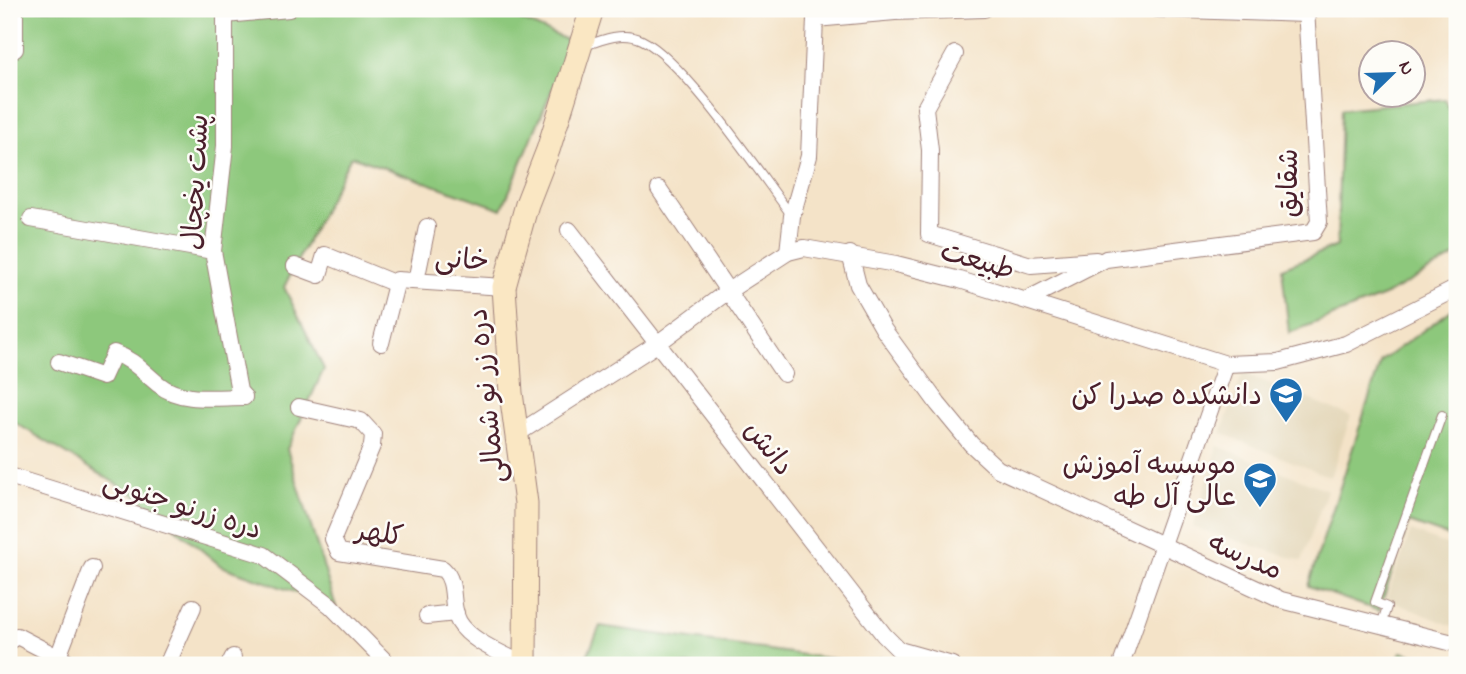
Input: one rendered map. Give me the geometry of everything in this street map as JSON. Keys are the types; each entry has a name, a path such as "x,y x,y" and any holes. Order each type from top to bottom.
{"street":[{"path":"9,53 15,49 15,9"},
{"path":"225,12 289,9"},
{"name":"دره زر نو شمالی","path":"524,665 526,503 505,337 504,287 527,204 548,150 592,9"},
{"path":"788,252 792,216 809,156 815,19 894,10 984,9"},
{"path":"1157,9 1306,11"},
{"name":"شقایق","path":"955,54 925,108 930,150 929,234 1031,265 1106,259 1313,232 1319,222 1306,11"},
{"name":"پشت یخچال","path":"59,362 103,377 114,353 132,359 160,386 186,397 244,397 239,391 223,318 213,251 225,146 225,12"},
{"path":"659,189 784,374"},
{"path":"31,219 213,251"},
{"name":"خانی","path":"416,281 427,227"},
{"name":"دانش","path":"569,230 884,635 908,654 952,665"},
{"name":"طبیعت","path":"517,434 657,344 728,290 788,252 818,248 960,280 1226,364 1278,362 1346,344 1457,288"},
{"name":"مدرسه","path":"850,254 858,285 884,330 971,444 998,469 1281,600 1457,644"},
{"name":"خانی","path":"295,267 319,275 325,255 396,284"},
{"name":"شقایق","path":"1026,300 1106,259"},
{"name":"خانی","path":"381,343 397,280 504,287"},
{"path":"1121,665 1226,364"},
{"name":"کلهر","path":"299,407 361,421 373,434 372,446 333,539 339,552 443,569 452,582 458,622 471,635 524,665"},
{"name":"دره زرنو جنوبی","path":"9,476 264,555 330,605 389,665"},
{"path":"58,657 92,568"},
{"path":"167,665 193,607"},
{"path":"427,616 456,613"},
{"path":"9,641 17,636 73,665"}],"lane":[{"path":"580,48 609,36 642,40 682,74 792,216"},
{"path":"1381,625 1387,607 1375,602 1442,415"}],"shaded area":[{"name":"دانشکده صدرا کن","path":"1243,373 1351,416 1330,477 1221,433"},
{"name":"موسسه آموزش عالی آل طه","path":"1218,446 1327,490 1302,561 1193,527"},
{"path":"1411,531 1457,549 1457,628 1386,599"}],"green space":[{"path":"9,9 519,9 516,18 572,42 502,209 351,156 284,287 324,369 287,449 336,607 221,566 138,497 9,419"},
{"path":"1445,99 1457,126 1457,255 1384,296 1289,333 1282,268 1337,246 1341,109 1428,108 1428,101"},
{"path":"1457,306 1457,539 1409,522 1379,611 1308,586 1381,361"},
{"path":"600,626 860,663 881,658 912,665 583,665"},
{"path":"1401,652 1457,665 1395,665"}],"place":[{"name":"دانشکده صدرا کن","path":"1286,424"},
{"name":"موسسه آموزش عالی آل طه","path":"1260,509"}]}
